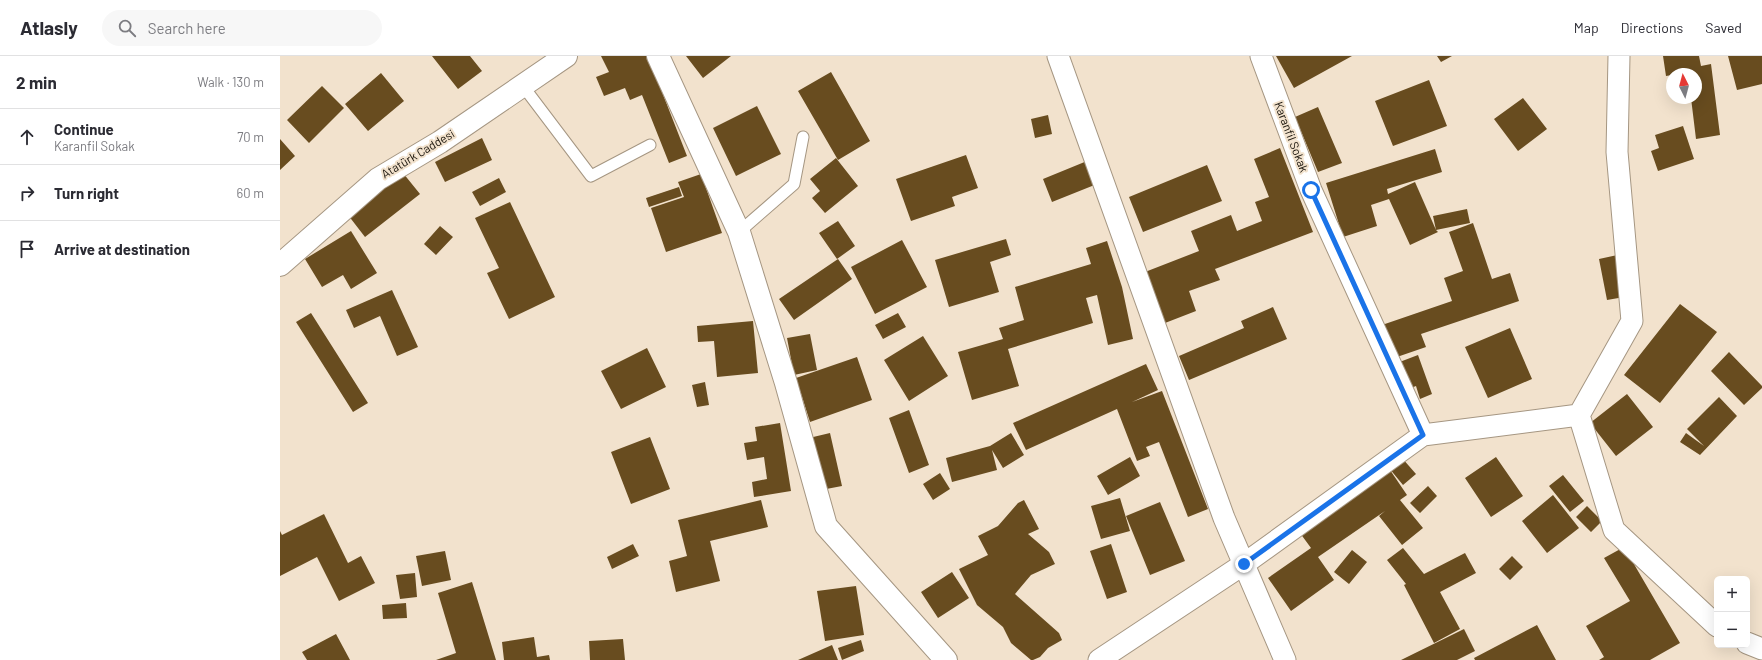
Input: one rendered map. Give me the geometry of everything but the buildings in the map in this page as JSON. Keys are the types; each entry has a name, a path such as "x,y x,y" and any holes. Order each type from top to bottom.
{"street":[{"name":"Atatürk Caddesi","path":"280,265 378,178 440,142 566,56"},
{"path":"658,56 739,232 786,383 826,526 946,660"},
{"path":"1058,56 1224,518 1285,660"},
{"name":"Karanfil Sokak","path":"1261,56 1311,190 1423,435"},
{"path":"1619,56 1617,152 1632,321 1579,415 1614,530 1714,623"},
{"path":"1099,660 1244,564 1423,435 1579,415"},
{"path":"1750,644 1762,649"}],"lane":[{"path":"523,86 591,176 650,145"},
{"path":"739,232 794,184 803,137"}],"route":[{"path":"1244,564 1423,435 1311,190"}]}
